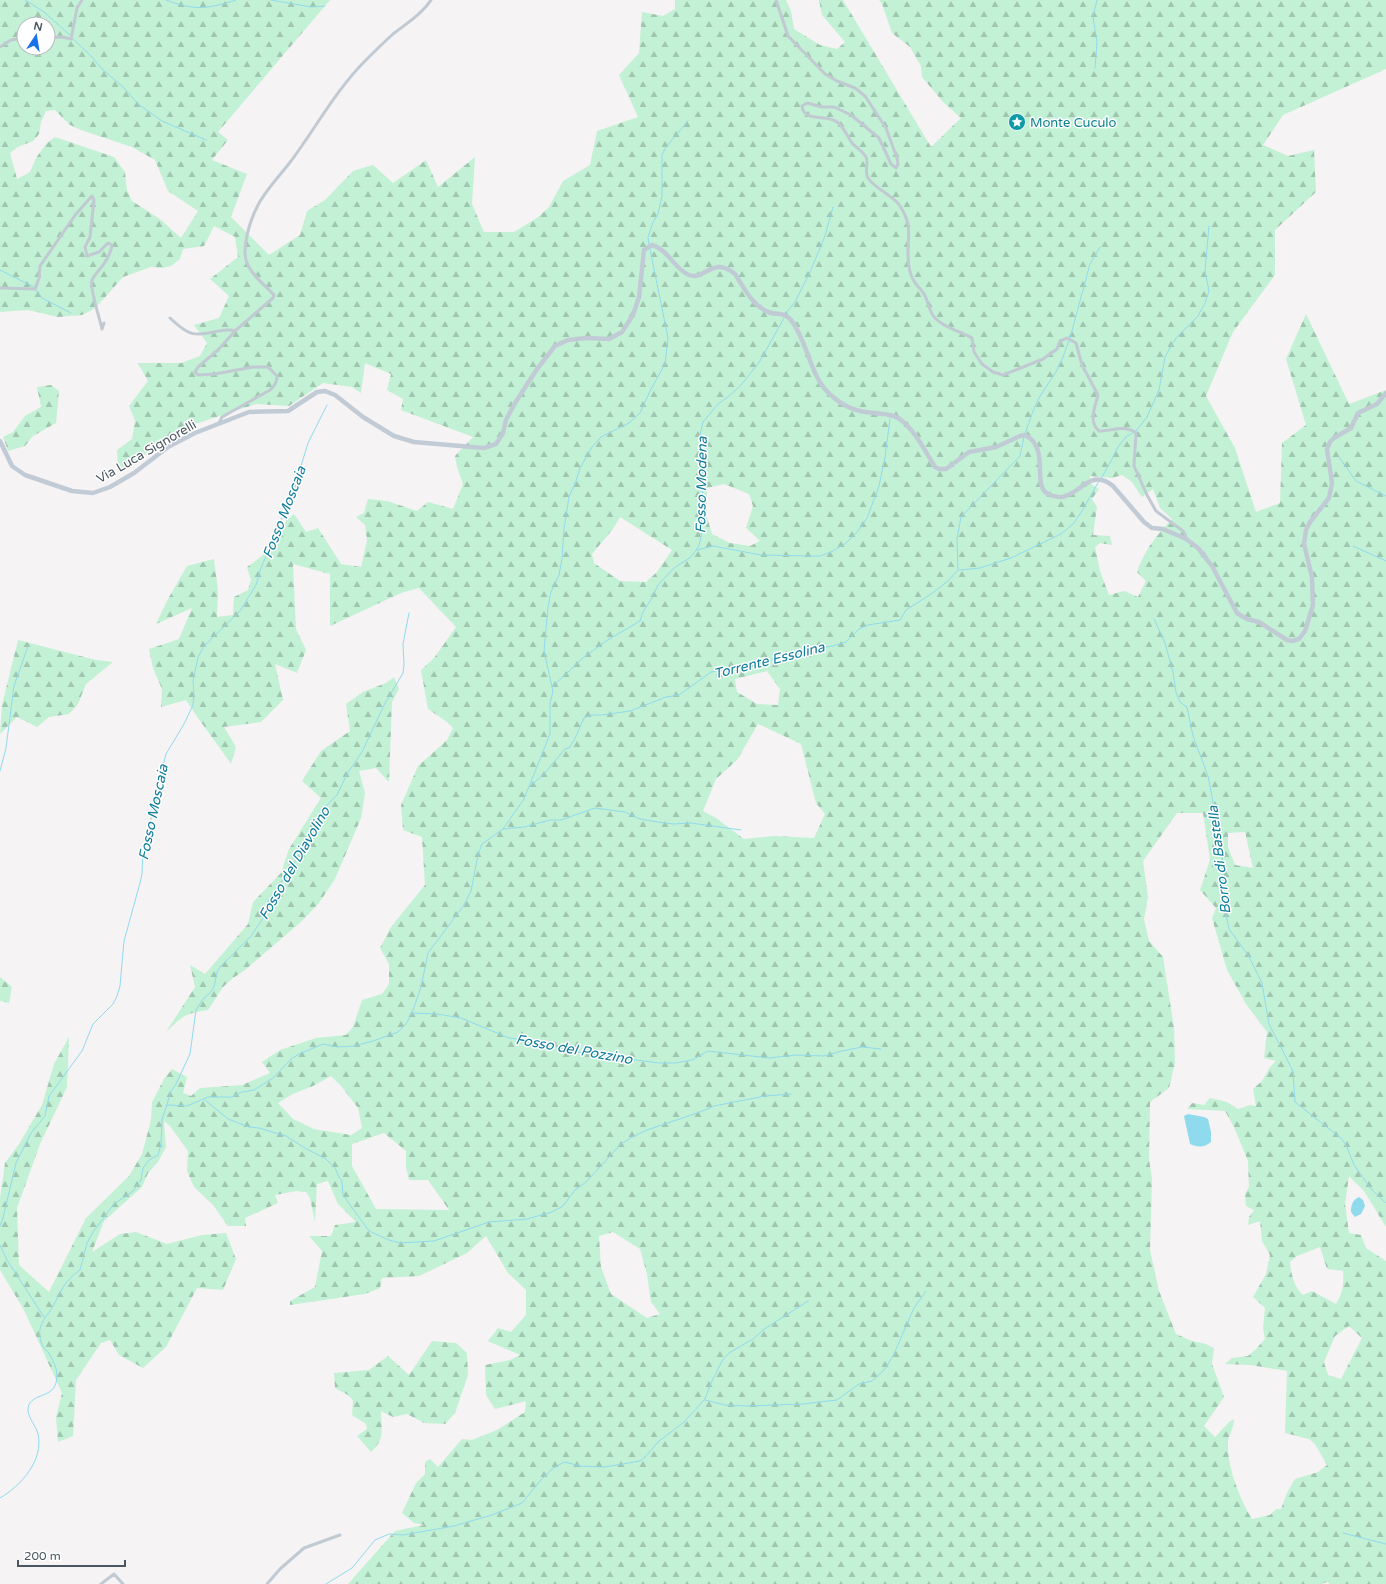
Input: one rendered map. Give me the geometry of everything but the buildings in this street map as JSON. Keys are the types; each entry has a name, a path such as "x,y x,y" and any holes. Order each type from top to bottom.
{"main road":[{"name":"Via Luca Signorelli","path":"0,441 12,466 25,476 72,491 93,493 110,487 134,473 168,447 219,423 249,412 288,411 317,392 325,391 335,395 363,417 394,436 414,442 484,448 496,444 503,433 506,420 515,403 537,369 555,346 568,340 586,338 609,339 622,332 633,315 639,297 644,250 652,245 662,249 681,270 689,275 695,276 701,274 714,266 726,268 732,271 753,302 767,312 780,313 789,318 803,340 815,372 824,389 833,398 859,411 884,414 900,419 916,437 935,467 939,469 946,469 969,452 996,446 1025,435 1035,443 1038,452 1041,485 1046,493 1055,497 1064,497 1075,492 1093,479 1108,481 1144,522 1152,528 1162,529 1186,539 1198,548 1208,561 1237,612 1248,619 1258,622 1287,640 1292,641 1299,639 1306,631 1313,605 1312,577 1304,544 1306,530 1310,522 1329,498 1331,491 1332,483 1327,448 1334,438 1351,428 1358,413 1377,404 1386,393"}],"street":[{"path":"56,37 71,39 77,8 82,0"},
{"path":"219,423 222,417 270,390 274,386 277,376 268,367 254,367 215,374 196,374 198,367 218,350 235,331 273,298 274,295 256,278 247,263 246,258 246,238 251,220 258,206 278,176 290,162 344,86 363,63 427,6 431,0"},
{"path":"776,0 788,36 825,74 837,81 855,88 865,96 886,128 898,158 896,168 891,164 879,138 851,115 834,107 822,107 807,103 802,106 806,114 811,117 828,118 838,122 853,144 866,157 866,171 868,178 886,195 899,204 908,222 910,234 908,252 909,265 914,281 925,294 934,317 948,327 961,331 972,338 974,352 982,364 993,372 1003,375 1043,359 1057,349 1060,341 1067,338 1076,343 1082,365 1098,395 1092,419 1095,427 1099,431 1110,431 1122,427 1131,429 1136,433 1134,466 1147,495 1156,511 1182,531 1185,534 1186,539"},
{"path":"0,47 11,40 16,39"},
{"path":"0,288 35,289 39,278 40,266 76,214 92,196 94,200 90,237 85,247 87,256 99,252 108,244 112,245 103,265 92,280 92,290 99,311 102,329 104,322"},
{"path":"170,318 187,333 199,335 226,330 235,331"},
{"path":"267,1584 304,1548 340,1535"},
{"path":"101,1584 114,1574 123,1584"}],"green space":[{"path":"0,0 330,0 218,132 228,140 212,160 247,174 231,217 269,255 300,235 307,211 325,200 353,171 373,165 393,183 426,160 438,187 475,157 472,204 484,232 514,232 537,218 549,207 563,181 590,165 597,131 638,117 619,75 639,53 642,12 663,16 675,9 675,0 786,0 791,11 794,29 820,45 837,49 845,42 822,15 819,0 843,0 931,147 961,118 943,102 922,77 921,66 910,47 892,33 882,4 879,0 1386,0 1386,69 1283,115 1263,145 1288,156 1314,150 1316,192 1275,230 1275,275 1233,332 1206,396 1235,448 1256,512 1280,503 1282,443 1306,425 1286,359 1306,314 1349,404 1386,390 1386,1227 1364,1191 1349,1176 1345,1204 1349,1233 1361,1235 1366,1248 1386,1261 1386,1584 1330,1584 1327,1582 1322,1584 348,1584 395,1531 424,1525 414,1523 402,1513 416,1483 425,1474 425,1462 430,1459 438,1467 462,1439 472,1440 497,1430 525,1412 526,1401 495,1409 486,1395 485,1365 510,1360 520,1355 488,1341 498,1328 511,1332 526,1315 526,1290 508,1273 486,1236 467,1253 419,1276 382,1278 380,1288 365,1294 290,1305 290,1301 315,1287 322,1251 309,1236 331,1236 335,1225 356,1222 338,1204 328,1181 317,1184 315,1222 310,1198 306,1192 296,1191 275,1195 278,1203 245,1218 246,1226 228,1226 213,1205 194,1187 187,1171 188,1151 170,1126 164,1121 166,1147 158,1162 148,1173 142,1187 104,1221 92,1252 120,1234 136,1232 167,1244 202,1235 226,1233 236,1259 223,1290 197,1288 166,1347 143,1368 119,1355 110,1340 101,1343 76,1380 73,1436 58,1442 56,1417 62,1393 24,1310 0,1270 0,1198 5,1163 19,1144 42,1105 54,1064 69,1037 67,1087 40,1144 17,1208 19,1265 49,1292 86,1218 129,1176 142,1154 151,1120 152,1102 164,1079 172,1069 187,1077 183,1093 191,1096 200,1088 242,1085 270,1073 262,1062 280,1050 316,1038 346,1035 353,1027 362,1000 382,994 389,984 389,964 380,948 391,927 425,885 422,837 403,830 401,805 418,766 447,740 453,728 428,709 421,670 434,658 456,627 419,588 401,593 330,626 330,574 293,564 296,629 306,650 297,673 275,664 283,700 261,722 224,727 236,747 231,764 186,700 161,707 162,689 153,668 149,649 179,639 192,608 156,624 168,599 187,566 214,559 218,590 217,617 233,615 234,597 248,590 251,580 247,567 262,556 272,539 286,521 294,514 306,532 318,528 341,564 361,567 367,540 365,525 356,517 364,513 368,499 387,501 417,511 428,502 453,509 463,484 455,456 473,437 401,410 403,399 387,390 391,374 365,363 361,393 352,387 323,383 289,406 256,404 186,427 118,472 117,450 132,439 135,421 129,406 148,381 138,363 181,363 200,356 207,343 194,325 219,318 229,296 210,279 238,257 235,237 214,226 204,246 183,249 180,259 171,266 163,268 151,267 123,277 100,303 92,310 82,315 58,317 28,310 0,312","holes":["55,110 70,125 132,147 155,160 168,191 198,211 181,238 161,220 132,201 127,190 125,172 114,157 55,137 46,144 36,158 30,172 17,179 10,153 18,147 33,141 39,134 41,122 46,111","1122,475 1132,482 1142,497 1153,489 1160,508 1172,519 1152,543 1140,564 1137,572 1146,581 1138,597 1124,591 1109,595 1100,571 1095,547 1100,543 1112,545 1110,536 1093,535 1097,507 1092,499 1099,489 1091,484 1090,476 1112,478","724,484 749,494 753,506 746,528 760,541 750,546 730,543 712,534 707,517 707,488","620,517 672,550 657,572 646,582 620,581 594,563 592,554 613,529","767,671 780,689 778,705 757,704 737,692 735,679","758,724 801,744 816,803 825,814 814,838 774,836 744,839 716,818 703,811 716,779 737,760","1177,813 1203,813 1210,860 1200,890 1216,908 1212,918 1227,970 1246,1004 1267,1032 1264,1058 1276,1061 1270,1067 1262,1081 1253,1089 1256,1106 1250,1105 1238,1109 1227,1102 1210,1098 1204,1105 1192,1103 1187,1109 1225,1111 1234,1127 1248,1161 1249,1187 1245,1194 1246,1206 1254,1210 1249,1217 1248,1225 1260,1221 1262,1241 1270,1255 1266,1274 1253,1297 1265,1308 1263,1328 1265,1339 1248,1356 1232,1358 1225,1364 1250,1365 1287,1371 1285,1433 1309,1439 1315,1444 1327,1465 1318,1472 1295,1479 1287,1493 1281,1509 1276,1509 1270,1515 1252,1519 1235,1482 1228,1452 1228,1440 1234,1419 1229,1422 1215,1437 1204,1426 1224,1397 1212,1364 1214,1348 1176,1334 1159,1291 1150,1250 1152,1178 1149,1160 1150,1102 1169,1088 1175,1063 1174,1028 1163,957 1149,941 1144,919 1148,897 1143,861","1245,832 1253,868 1235,865 1228,847 1228,833","331,1076 342,1087 358,1108 362,1128 351,1135 314,1129 293,1119 278,1103 293,1094 313,1086","384,1133 406,1151 406,1167 409,1180 428,1180 449,1210 376,1209 352,1166 352,1144","613,1232 640,1249 647,1274 651,1302 660,1314 647,1318 611,1294 601,1267 599,1236","1320,1247 1327,1269 1343,1271 1342,1288 1336,1304 1312,1291 1303,1295 1295,1284 1290,1262 1297,1256","1349,1326 1362,1338 1341,1379 1328,1375 1324,1362 1335,1336"]},
{"path":"51,385 59,391 56,423 33,436 25,446 8,451 3,437 13,432 25,416 41,407 37,387"},
{"path":"18,640 96,660 113,662 86,684 78,704 69,714 49,717 37,727 17,717 0,734 2,705"},
{"path":"394,677 399,689 392,702 389,782 376,768 359,771 365,793 361,818 335,879 319,903 302,921 223,987 208,1010 185,1016 166,1032 195,987 190,965 205,974 248,924 253,902 281,873 289,849 321,798 302,781 321,751 350,731 346,704 363,692 386,683"},
{"path":"0,977 12,987 9,1003 0,1001"},
{"path":"432,1341 456,1343 467,1353 468,1375 455,1413 445,1424 424,1423 407,1414 393,1417 381,1411 381,1438 371,1452 357,1436 367,1429 366,1424 352,1415 353,1400 348,1395 335,1388 334,1373 369,1370 388,1356 409,1375"}],"water":[{"path":"1188,1114 1208,1119 1211,1132 1211,1142 1200,1146 1190,1144 1184,1116"},
{"path":"1359,1197 1363,1200 1365,1206 1361,1214 1355,1217 1351,1212 1352,1205 1353,1201"}],"waterway":[{"path":"25,0 44,12 70,35"},
{"path":"166,0 176,4 201,8 236,0"},
{"path":"271,0 311,7 325,6"},
{"path":"1095,68 1097,42 1093,17 1097,0"},
{"path":"72,38 101,68 123,87 138,104 162,121 206,140"},
{"path":"649,245 648,237 653,222 658,214 662,196 662,155 666,147 688,121"},
{"name":"Fosso Modena","path":"786,313 795,302 810,272 825,236 833,207"},
{"path":"1101,479 1118,447 1126,437 1136,431 1147,417 1159,390 1165,357 1177,337 1198,316 1205,303 1209,291 1205,271 1209,226"},
{"name":"Torrente Essolina","path":"1070,338 1090,264 1100,247"},
{"path":"167,1105 187,1106 208,1097 232,1097 242,1092 254,1090 273,1078 291,1059 299,1054 323,1044 337,1047 354,1046 373,1041 398,1032 406,1024 412,1013 421,987 428,953 464,905 471,891 478,855 482,844 503,829 524,799 550,734 550,703 553,691 544,651 548,607 551,592 559,575 569,497 580,468 592,447 601,437 629,423 640,413 665,364 668,338 650,249"},
{"path":"0,270 34,287"},
{"path":"35,289 42,298 71,313"},
{"name":"Fosso Modena","path":"552,687 583,658 606,641 640,621 643,612 658,585 674,568 691,557 699,546 701,537 703,479 700,453 700,435 703,422 718,404 741,385 760,361 784,318"},
{"name":"Torrente Essolina","path":"1025,434 1032,413 1042,393 1063,359 1069,341"},
{"name":"Fosso Moscaia","path":"0,1226 16,1163 31,1133 45,1116 49,1096 82,1051 93,1024 113,1004 117,996 120,986 124,941 142,874 143,848 150,830 152,809 156,803 158,785 166,754 184,724 193,705 193,681 198,657 204,646 240,611 256,585 261,568 301,473 301,466 308,443 327,405"},
{"path":"697,550 713,546 761,555 820,556 831,552 846,543 858,531 867,518 879,486 885,457 890,419"},
{"name":"Torrente Essolina","path":"529,787 544,774 565,749 569,748 576,737 584,718 591,715 630,711 666,697 679,695 711,672 769,662 774,658 789,653 833,646 846,642 859,629 868,625 900,620 906,610 934,592 948,581 958,570 957,539 961,517 1020,456 1024,437"},
{"path":"1339,457 1356,481 1386,496"},
{"path":"959,570 980,568 1011,558 1061,534 1074,523 1099,481"},
{"path":"1353,546 1386,561"},
{"name":"Fosso del Diavolino","path":"0,1498 16,1487 34,1463 38,1453 39,1444 38,1434 28,1411 29,1405 35,1398 50,1392 54,1388 57,1379 54,1363 41,1342 40,1331 42,1322 50,1311 61,1290 70,1278 80,1270 87,1243 93,1232 114,1204 133,1191 141,1180 143,1168 149,1160 158,1155 161,1144 162,1119 170,1093 176,1084 190,1054 196,1010 203,999 214,987 217,972 220,967 251,936 263,918 265,908 270,898 295,862 323,809 337,795 347,774 362,752 384,705 403,673 403,644 409,613"},
{"name":"Borro di Bastella","path":"1154,619 1165,643 1173,672 1176,692 1180,702 1187,707 1193,736 1208,776 1223,863 1222,897 1229,929 1248,955 1262,983 1269,1024 1293,1071 1295,1102 1342,1139 1354,1165 1372,1190 1386,1203"},
{"path":"0,771 6,748 14,686 28,646"},
{"path":"503,829 524,827 550,820 561,820 595,808 625,812 640,819 658,822 673,824 691,823 741,830"},
{"name":"Fosso del Pozzino","path":"412,1013 437,1014 461,1018 509,1038 541,1042 569,1051 659,1063 675,1063 692,1060 708,1051 769,1058 796,1055 824,1056 862,1047 881,1049"},
{"path":"205,1100 228,1119 249,1127 259,1128 286,1136 326,1159 335,1168 342,1181 343,1195 369,1231 400,1243 434,1241 489,1222 527,1219 552,1212 563,1206 575,1190 586,1182 621,1144 632,1137 647,1130 714,1106 765,1096 791,1094"},
{"name":"Fosso Moscaia","path":"0,1245 7,1260 44,1317"},
{"path":"705,1400 725,1405 747,1406 803,1404 837,1400 859,1384 872,1381 885,1369 894,1354 914,1308 926,1291"},
{"path":"326,1584 352,1568 375,1540 389,1534 403,1535 454,1526 492,1515 522,1503 552,1469 564,1462 581,1466 605,1467 640,1461 659,1441 683,1423 705,1399 722,1361 729,1353 753,1339 763,1330 808,1301"},
{"path":"1343,1533 1386,1544"}],"place":[{"name":"Monte Cuculo","path":"1017,122"}]}
